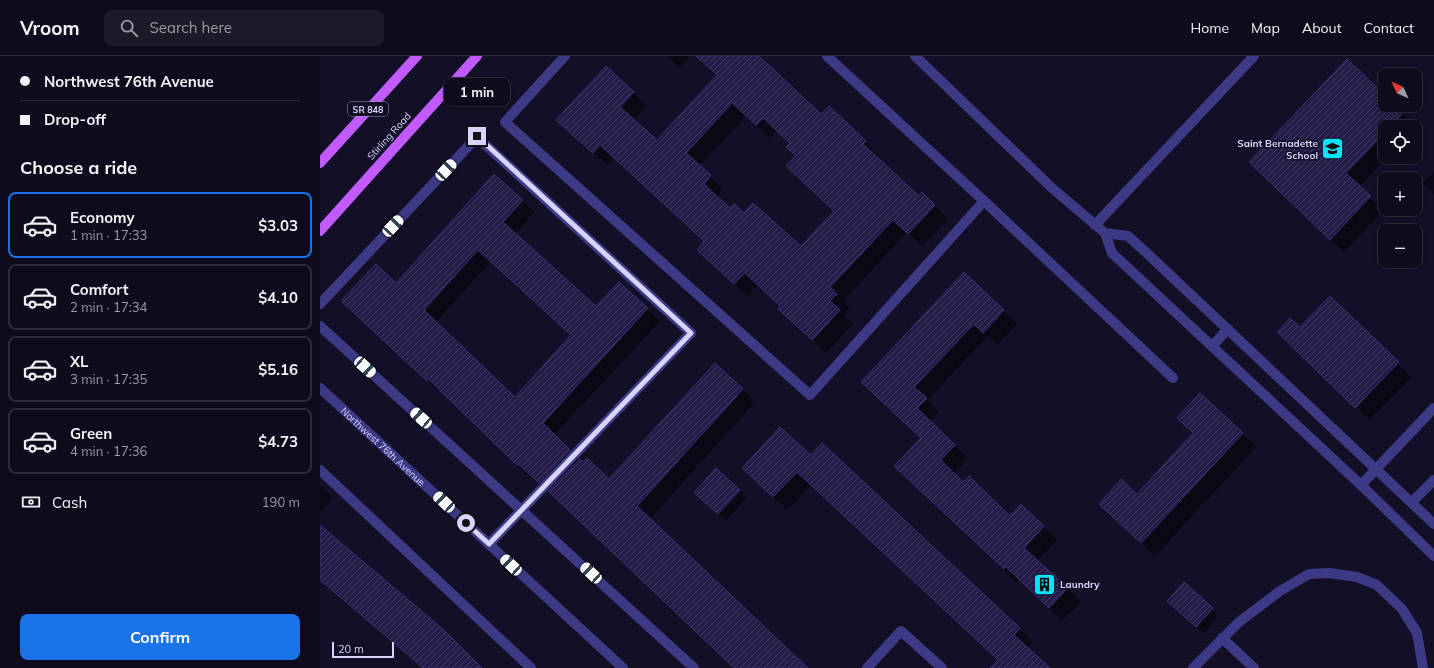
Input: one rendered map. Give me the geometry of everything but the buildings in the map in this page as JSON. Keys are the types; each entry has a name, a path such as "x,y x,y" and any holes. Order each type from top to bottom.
{"main road":[{"name":"SR 848","path":"320,162 417,56"},
{"name":"Stirling Road","path":"320,231 476,56"}],"street":[{"path":"565,56 505,122 810,395 984,201"},
{"path":"827,56 1173,378"},
{"path":"915,56 1052,188 1105,233 1112,252 1434,556"},
{"path":"1095,224 1254,56"},
{"path":"320,304 477,136 691,333 489,544"},
{"path":"1105,233 1128,236 1434,524"},
{"path":"320,326 694,668"},
{"path":"1212,346 1228,329"},
{"name":"Northwest 76th Avenue","path":"320,388 623,668"},
{"path":"1361,486 1434,408"},
{"path":"320,470 532,668"},
{"path":"1412,502 1434,480"},
{"path":"1193,668 1239,622 1280,591 1309,574 1329,573 1357,577 1377,585 1402,609 1417,633 1424,668"},
{"path":"867,668 902,631 942,668"},
{"path":"1222,638 1254,668"}],"place":[{"name":"Saint Bernadette School","path":"1333,149"},
{"name":"Laundry","path":"1044,584"}],"route":[{"path":"466,523 489,544 691,333 477,136"}]}
